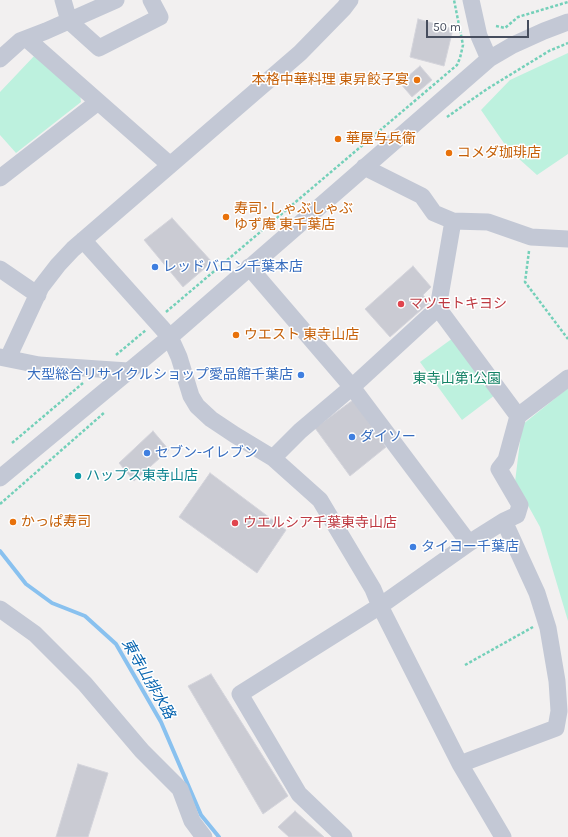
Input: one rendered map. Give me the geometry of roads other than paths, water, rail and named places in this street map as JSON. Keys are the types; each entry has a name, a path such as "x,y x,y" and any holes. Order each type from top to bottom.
{"street":[{"path":"63,0 69,21 99,48 160,17 151,0"},
{"path":"1,51 20,41 116,0"},
{"path":"128,371 39,365 4,358 41,287 58,265 83,240 300,53 350,0"},
{"path":"471,0 479,36 489,59"},
{"path":"0,478 170,336 489,59 513,45 568,22"},
{"path":"27,38 170,165"},
{"path":"0,178 98,102"},
{"path":"364,167 422,196 434,213 452,221 488,222 531,237 568,239"},
{"path":"273,458 300,431 352,388 438,308 452,221"},
{"path":"83,240 170,336 179,357 191,396 197,406 235,435 273,458 320,500 373,589 380,606 460,764 503,837"},
{"path":"249,268 352,388 469,543"},
{"path":"0,269 38,295"},
{"path":"438,308 518,416"},
{"path":"344,837 299,794 240,694 380,606 469,543 510,518 520,505 499,470 506,460 518,416 568,378"},
{"path":"460,764 556,728 559,711 557,682 548,628 510,518"},
{"path":"0,609 35,634 85,684 142,751 180,789 192,821 204,837"}],"waterway":[{"name":"東寺山排水路","path":"0,551 26,584 52,603 85,616 116,644 161,722 201,815 219,837"}],"place":[{"name":"本格中華料理 東昇餃子宴","path":"417,80"},
{"name":"華屋与兵衛","path":"338,139"},
{"name":"コメダ珈琲店","path":"449,153"},
{"name":"寿司･しゃぶしゃぶ ゆず庵 東千葉店","path":"226,217"},
{"name":"レッドバロン千葉本店","path":"155,267"},
{"name":"マツモトキヨシ","path":"401,304"},
{"name":"ウエスト 東寺山店","path":"236,335"},
{"name":"大型総合リサイクルショップ愛品館千葉店","path":"301,375"},
{"name":"ダイソー","path":"352,437"},
{"name":"セブン-イレブン","path":"147,453"},
{"name":"ハップス東寺山店","path":"78,476"},
{"name":"かっぱ寿司","path":"13,522"},
{"name":"ウエルシア千葉東寺山店","path":"235,523"},
{"name":"タイヨー千葉店","path":"413,547"}],"park label":[{"name":"東寺山第1公園","path":"457,379"}]}
